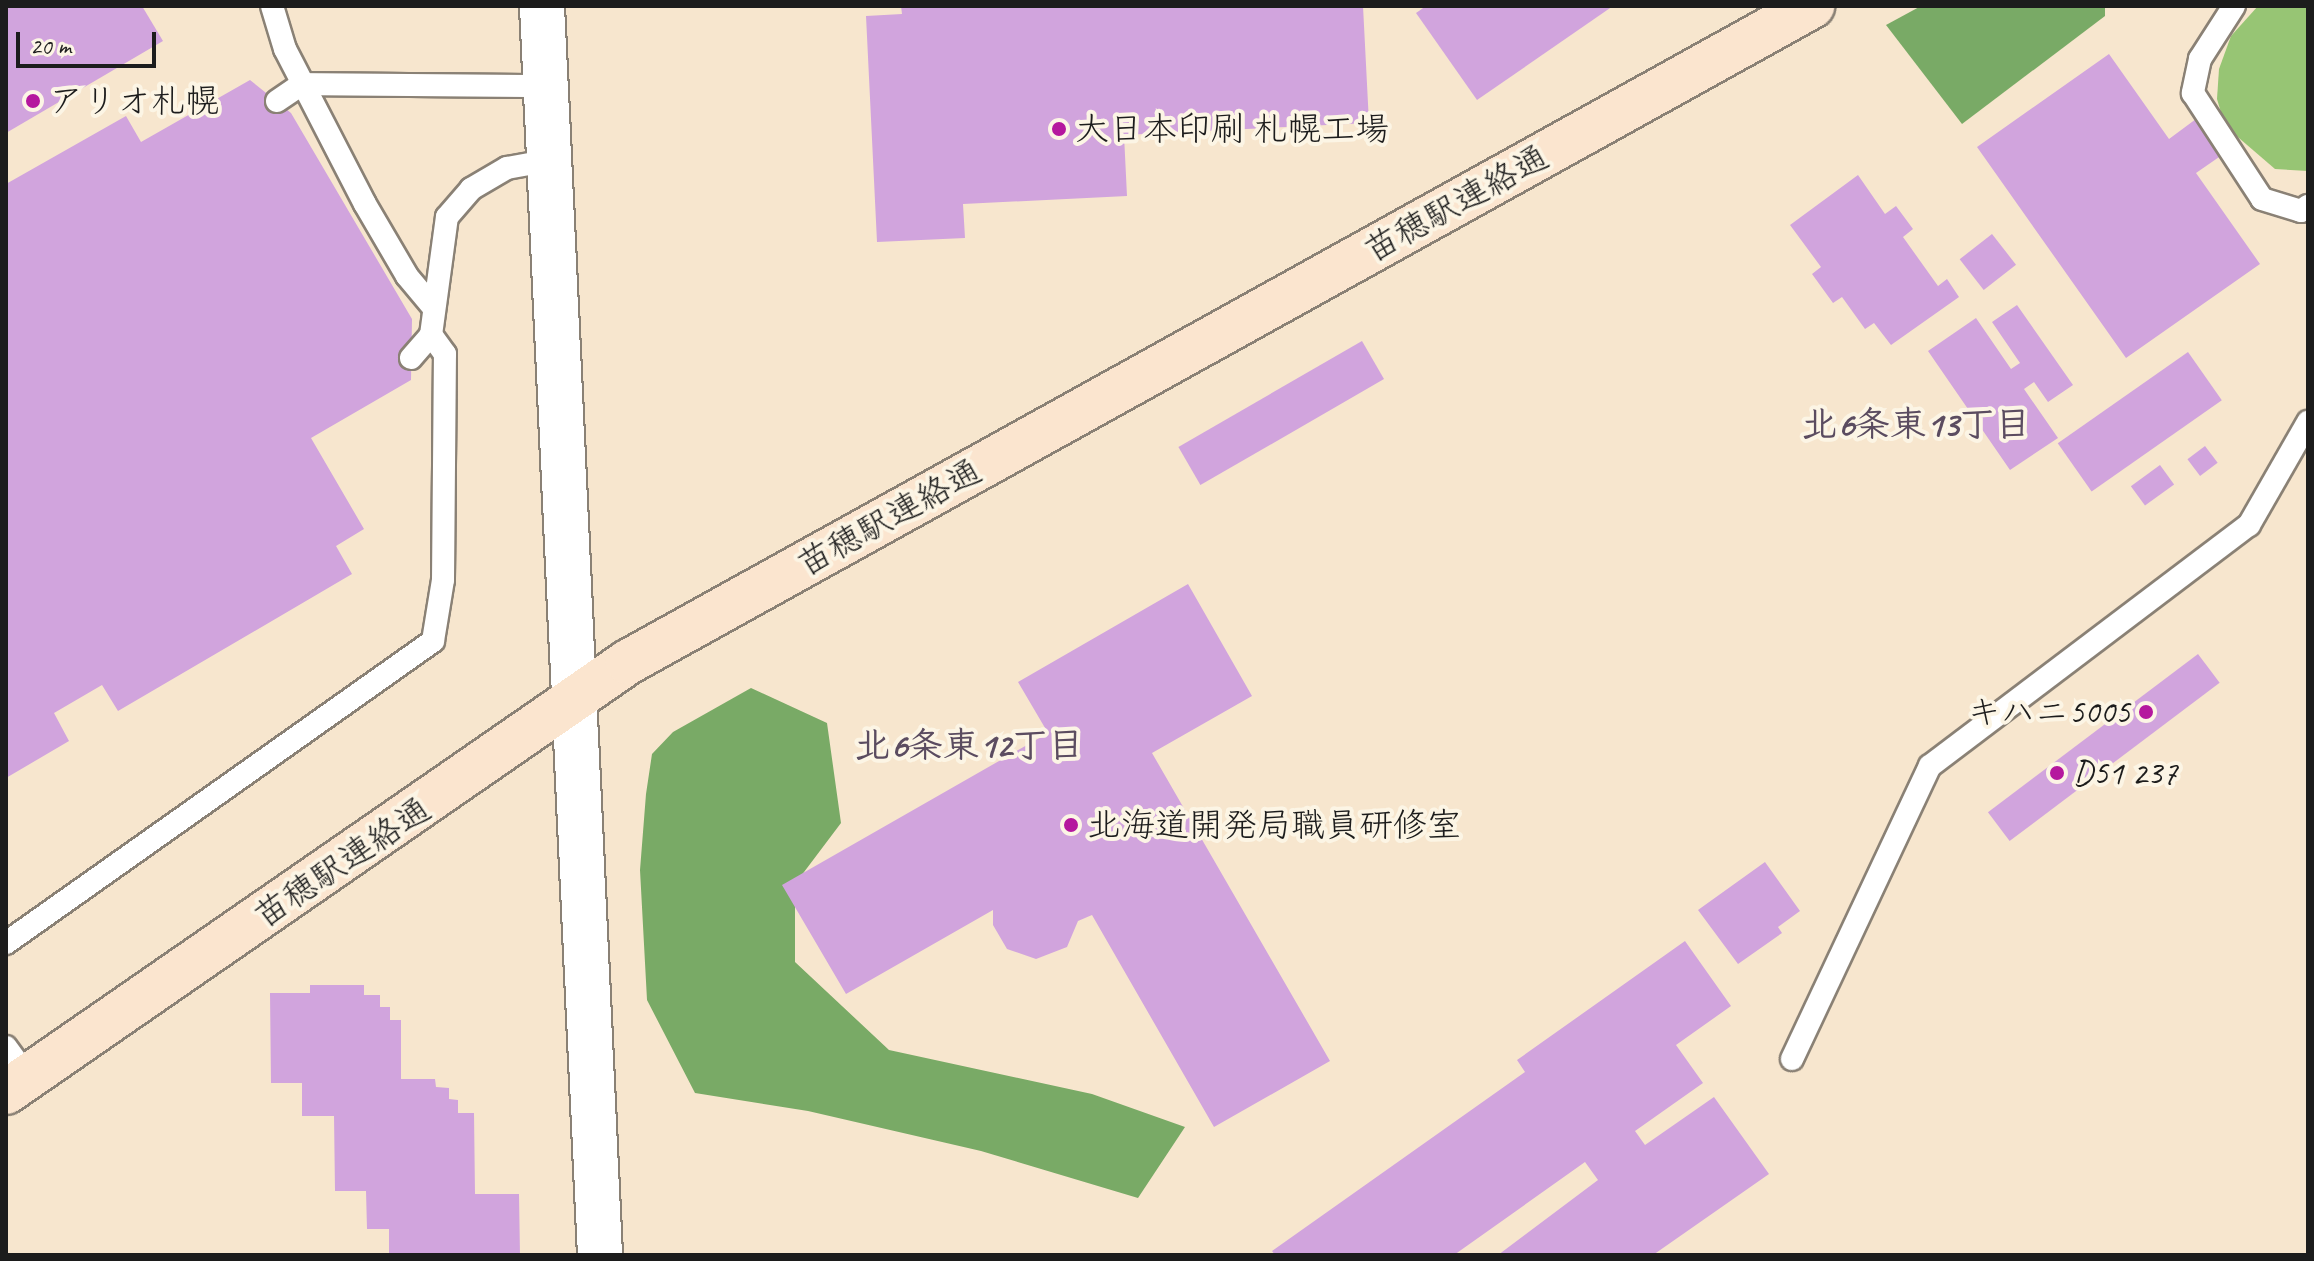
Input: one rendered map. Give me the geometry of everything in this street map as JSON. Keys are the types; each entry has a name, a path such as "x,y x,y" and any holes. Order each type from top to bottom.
{"street":[{"path":"542,6 600,1255"},
{"name":"苗穂駅連絡通","path":"13,1072 642,654 1785,13"}],"lane":[{"path":"272,6 302,84 365,204 407,276 433,307"},
{"path":"2234,6 2200,59 2193,93 2262,199 2301,211 2308,206"},
{"path":"277,101 302,84 546,86"},
{"path":"411,358 431,335 447,217 471,189 507,168 551,160"},
{"path":"6,943 433,641 443,580 445,354 431,335"},
{"path":"1792,1059 1930,766 2249,525 2308,422"}],"green space":[{"path":"1921,6 2105,6 2105,16 1962,124 1886,25"},
{"path":"2258,6 2308,6 2308,171 2275,169 2225,126 2217,99 2219,69 2231,36"},
{"path":"751,688 827,723 841,823 795,884 795,962 889,1050 1092,1094 1185,1127 1138,1198 981,1151 808,1111 695,1093 647,1000 640,870 646,794 652,754 673,732"}],"building":[{"name":"アリオ札幌","path":"6,6 142,6 163,41 6,133"},
{"name":"大日本印刷 札幌工場","path":"901,6 1363,6 1369,123 1124,135 1127,196 963,204 965,238 877,242 866,16 902,14"},
{"path":"1426,6 1613,6 1477,100 1416,13"},
{"path":"2109,54 2169,139 2196,119 2222,155 2196,173 2260,264 2126,358 1977,147"},
{"path":"250,80 291,113 412,319 411,380 311,438 364,529 336,546 352,574 118,711 102,685 54,713 69,741 6,778 6,184 126,116 141,142"},
{"path":"1858,175 1885,214 1896,206 1913,229 1903,237 1938,286 1947,279 1959,297 1891,345 1874,323 1865,329 1842,297 1833,303 1812,274 1821,267 1790,225"},
{"path":"1992,234 2016,265 1984,290 1960,259"},
{"path":"2017,305 2073,385 2048,402 2034,382 2024,389 2058,438 2010,470 1928,351 1976,318 2011,369 2020,363 1992,322"},
{"path":"1362,341 1384,379 1200,485 1178,447"},
{"path":"2188,352 2222,400 2092,492 2058,443"},
{"path":"2205,446 2218,463 2200,476 2187,459"},
{"path":"2160,465 2174,484 2145,506 2131,486"},
{"path":"1188,584 1252,696 1152,753 1330,1061 1214,1127 1092,915 1078,921 1067,947 1036,959 1007,949 993,925 993,910 846,994 782,885 1048,733 1018,682"},
{"path":"2198,654 2220,683 2010,841 1988,812"},
{"path":"1765,862 1800,911 1778,927 1782,933 1738,964 1698,910"},
{"path":"1685,941 1731,1006 1676,1045 1703,1083 1635,1131 1645,1145 1714,1097 1769,1174 1653,1255 1498,1255 1598,1180 1585,1162 1454,1255 1275,1255 1272,1251 1525,1072 1517,1060"},
{"path":"310,985 364,985 364,995 380,995 380,1007 390,1007 390,1020 401,1020 401,1079 435,1079 436,1087 449,1088 449,1099 458,1100 458,1113 474,1113 475,1194 519,1194 520,1255 389,1255 389,1229 367,1229 366,1191 335,1191 334,1116 302,1116 302,1083 271,1083 270,993 310,993"}],"place":[{"name":"アリオ札幌","path":"33,101"},
{"name":"大日本印刷 札幌工場","path":"1059,129"},
{"name":"キハニ5005","path":"2146,712"},
{"name":"D51 237","path":"2057,773"},
{"name":"北海道開発局職員研修室","path":"1071,825"}],"district":[{"name":"北6条東13丁目","path":"1916,425"},
{"name":"北6条東12丁目","path":"969,746"}]}
